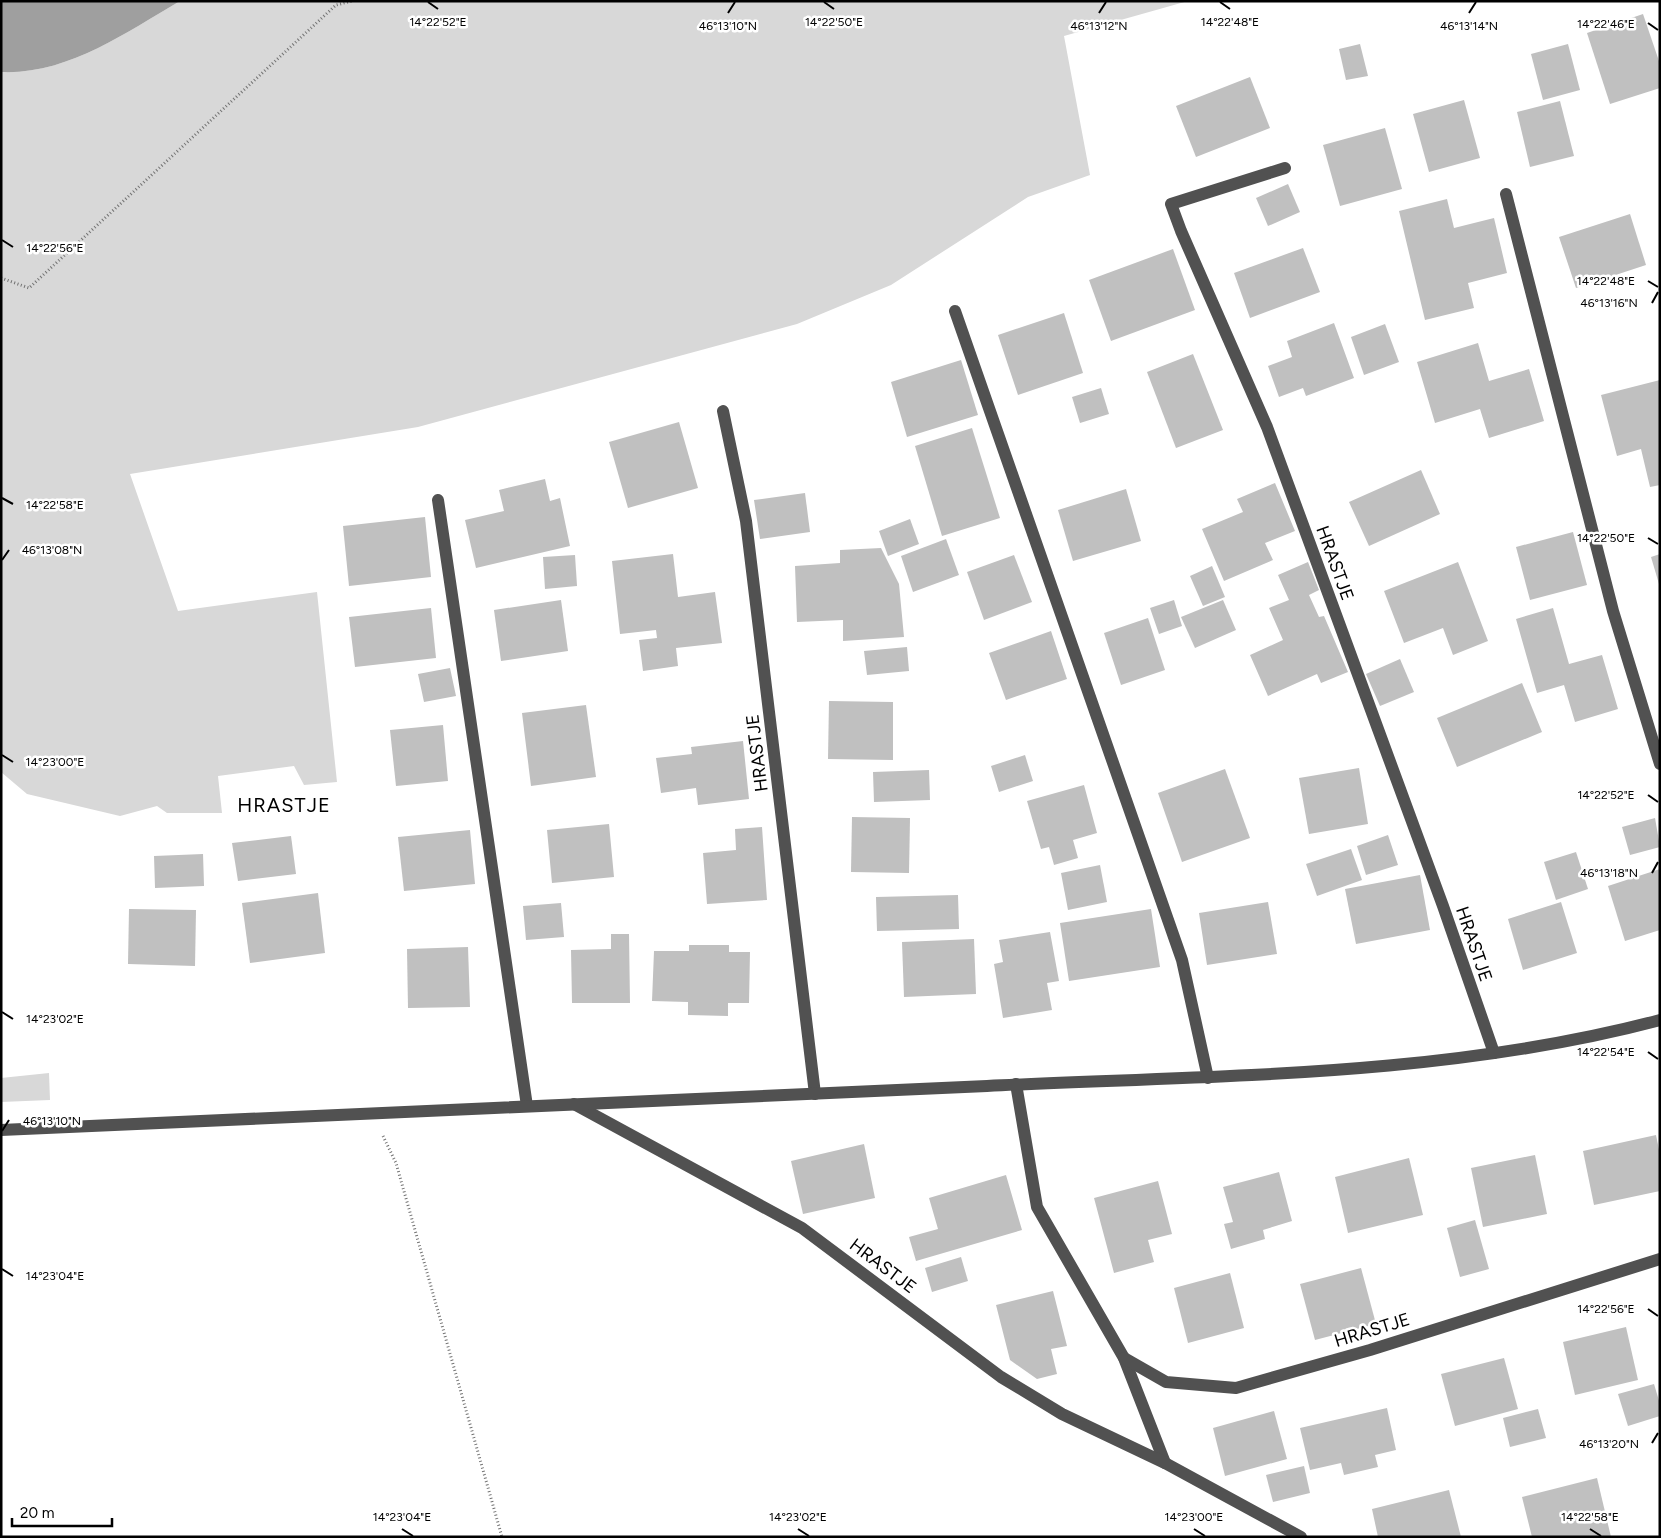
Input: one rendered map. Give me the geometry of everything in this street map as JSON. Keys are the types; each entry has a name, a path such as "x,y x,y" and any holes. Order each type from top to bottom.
{"street":[{"name":"HRASTJE","path":"1285,168 1171,204 1267,427 1443,906 1494,1053"},
{"path":"1506,194 1613,611 1660,764"},
{"path":"955,311 1182,960 1208,1078"},
{"name":"HRASTJE","path":"723,411 746,521 815,1094"},
{"path":"438,500 527,1106"},
{"path":"1,1130 1016,1084 1208,1078 1389,1065 1494,1053 1619,1031 1660,1020"},
{"path":"1016,1084 1037,1207 1124,1358 1165,1463"},
{"name":"HRASTJE","path":"574,1104 802,1228 1001,1377 1062,1414 1165,1463 1301,1537"},
{"name":"HRASTJE","path":"1124,1358 1166,1382 1236,1388 1370,1350 1660,1259"}],"path":[{"path":"1,278 29,288 336,5 352,1"},
{"path":"372,1113 396,1163 502,1537"}],"shaded area":[{"path":"1,1 180,1 95,50 49,67 1,72"},
{"path":"180,1 1188,1 1064,36 1090,175 1028,197 891,285 797,324 418,427 130,474 178,611 317,592 337,782 304,785 294,766 218,776 222,813 167,813 157,806 120,816 27,794 1,772 1,72 49,67 95,50"},
{"path":"49,1073 50,1100 1,1102 1,1078"}],"building":[{"path":"1643,14 1660,64 1660,88 1610,104 1587,33"},
{"path":"1360,44 1368,76 1346,80 1339,49"},
{"path":"1568,44 1580,90 1543,100 1531,54"},
{"path":"1250,77 1270,128 1196,157 1176,106"},
{"path":"1464,100 1480,158 1429,172 1413,114"},
{"path":"1560,101 1574,156 1530,167 1517,112"},
{"path":"1385,128 1402,189 1340,206 1323,145"},
{"path":"1288,184 1300,212 1268,226 1256,198"},
{"path":"1447,199 1454,228 1494,218 1507,273 1468,283 1474,308 1425,320 1399,211"},
{"path":"1630,214 1646,265 1576,288 1559,237"},
{"path":"1303,248 1320,292 1250,318 1234,273"},
{"path":"1173,249 1195,310 1111,341 1089,280"},
{"path":"1064,313 1083,373 1018,395 998,335"},
{"path":"1334,323 1354,378 1306,396 1303,388 1279,397 1268,366 1292,357 1287,341"},
{"path":"1385,324 1399,362 1364,375 1351,337"},
{"path":"1478,343 1489,381 1529,369 1544,421 1489,438 1480,409 1435,423 1417,362"},
{"path":"1193,354 1223,430 1176,448 1147,372"},
{"path":"961,360 978,415 907,437 891,382"},
{"path":"1660,380 1660,485 1650,487 1641,449 1617,456 1601,395"},
{"path":"1101,388 1109,414 1080,423 1072,397"},
{"path":"679,422 698,488 628,508 609,442"},
{"path":"972,428 1000,518 942,536 915,446"},
{"path":"1421,470 1440,514 1369,546 1349,502"},
{"path":"545,479 550,501 560,498 570,546 476,568 465,520 504,511 499,490"},
{"path":"1275,483 1295,531 1265,543 1273,560 1224,581 1202,529 1243,512 1237,499"},
{"path":"1126,489 1141,541 1073,561 1058,510"},
{"path":"805,493 810,532 760,539 754,500"},
{"path":"425,517 431,577 349,586 343,526"},
{"path":"910,519 919,544 888,556 879,531"},
{"path":"1573,532 1587,585 1530,600 1516,547"},
{"path":"946,539 959,575 913,592 901,556"},
{"path":"881,548 899,584 904,637 843,641 843,620 797,622 795,566 840,563 840,550"},
{"path":"673,554 678,597 715,592 722,643 676,648 678,666 643,671 639,640 657,638 656,630 620,634 612,561"},
{"path":"1660,554 1660,584 1659,584 1651,557"},
{"path":"575,555 577,586 545,589 543,557"},
{"path":"1014,555 1032,602 984,620 967,572"},
{"path":"1308,562 1319,590 1309,595 1319,617 1324,616 1348,672 1321,683 1317,674 1268,696 1250,655 1283,640 1269,608 1289,600 1278,575"},
{"path":"1458,562 1488,641 1453,655 1443,628 1404,643 1384,591"},
{"path":"1212,566 1225,597 1203,606 1190,576"},
{"path":"561,600 568,651 501,661 494,610"},
{"path":"1174,600 1182,626 1159,634 1150,608"},
{"path":"1223,600 1236,630 1195,648 1181,617"},
{"path":"431,608 436,658 355,667 349,617"},
{"path":"1553,608 1569,664 1602,655 1618,709 1575,722 1564,685 1537,693 1516,619"},
{"path":"1148,618 1165,670 1121,685 1104,633"},
{"path":"1051,631 1067,679 1006,700 989,653"},
{"path":"907,647 909,671 867,675 864,651"},
{"path":"1400,659 1414,692 1380,706 1366,674"},
{"path":"450,668 456,696 424,702 418,674"},
{"path":"1522,683 1542,732 1457,767 1437,718"},
{"path":"829,701 893,702 893,760 828,759"},
{"path":"586,705 596,777 531,786 522,713"},
{"path":"443,725 448,781 396,786 390,730"},
{"path":"743,741 749,799 698,805 696,788 661,793 656,758 692,754 691,747"},
{"path":"1025,755 1033,781 999,792 991,766"},
{"path":"1359,768 1368,824 1309,834 1299,778"},
{"path":"1225,769 1250,838 1182,862 1158,793"},
{"path":"929,770 930,800 874,802 873,772"},
{"path":"1084,785 1097,833 1073,840 1078,858 1054,865 1049,847 1041,849 1027,801"},
{"path":"852,817 910,818 909,873 851,872"},
{"path":"1655,818 1660,847 1630,855 1622,827"},
{"path":"609,824 614,877 552,883 547,830"},
{"path":"762,827 767,900 707,904 703,853 736,850 735,829"},
{"path":"470,830 475,884 404,891 398,837"},
{"path":"1388,835 1398,865 1366,875 1357,846"},
{"path":"291,836 296,874 238,881 232,843"},
{"path":"1351,849 1362,880 1317,896 1306,864"},
{"path":"1576,852 1588,889 1556,900 1544,862"},
{"path":"203,854 204,886 155,888 154,856"},
{"path":"1100,865 1107,902 1068,910 1061,873"},
{"path":"1660,869 1660,930 1625,941 1608,886"},
{"path":"1420,875 1430,930 1356,944 1345,889"},
{"path":"318,893 325,953 250,963 242,903"},
{"path":"958,895 959,929 877,931 876,897"},
{"path":"1268,902 1277,954 1207,965 1199,913"},
{"path":"1561,902 1577,953 1523,970 1508,919"},
{"path":"561,903 564,937 526,940 523,906"},
{"path":"129,909 196,910 195,966 128,964"},
{"path":"1151,909 1160,967 1069,981 1060,923"},
{"path":"1050,932 1059,981 1047,983 1052,1010 1003,1018 994,964 1003,962 999,940"},
{"path":"611,934 629,934 630,1003 572,1003 571,950 611,949"},
{"path":"974,939 976,994 904,997 902,942"},
{"path":"689,945 729,945 729,952 750,952 749,1003 728,1003 728,1016 688,1015 688,1002 652,1001 654,951 689,951"},
{"path":"468,947 470,1007 408,1008 407,949"},
{"path":"1656,1135 1660,1155 1660,1191 1594,1205 1583,1151"},
{"path":"864,1144 875,1198 803,1214 791,1161"},
{"path":"1535,1155 1547,1214 1483,1227 1471,1168"},
{"path":"1409,1158 1423,1215 1348,1233 1335,1177"},
{"path":"1279,1172 1292,1221 1263,1230 1265,1239 1231,1249 1224,1224 1233,1222 1223,1187"},
{"path":"1006,1175 1022,1230 916,1261 909,1237 938,1229 929,1198"},
{"path":"1158,1181 1172,1234 1148,1240 1154,1262 1114,1273 1094,1198"},
{"path":"1475,1220 1489,1269 1460,1277 1447,1228"},
{"path":"961,1257 968,1281 932,1292 925,1268"},
{"path":"1361,1268 1376,1324 1315,1340 1300,1284"},
{"path":"1230,1273 1244,1328 1188,1343 1174,1288"},
{"path":"1053,1291 1067,1346 1051,1349 1057,1374 1037,1379 1010,1360 996,1305"},
{"path":"1626,1327 1638,1380 1575,1395 1563,1342"},
{"path":"1504,1358 1518,1409 1455,1426 1441,1374"},
{"path":"1654,1384 1660,1404 1660,1416 1628,1426 1618,1394"},
{"path":"1387,1408 1396,1450 1375,1455 1378,1467 1344,1475 1341,1463 1310,1470 1300,1428"},
{"path":"1538,1409 1546,1438 1510,1447 1503,1418"},
{"path":"1274,1411 1287,1459 1225,1476 1213,1428"},
{"path":"1304,1466 1310,1493 1273,1502 1266,1475"},
{"path":"1597,1478 1611,1537 1532,1537 1522,1497"},
{"path":"1449,1490 1461,1537 1378,1537 1372,1509"}],"district":[{"name":"HRASTJE","path":"284,805"}]}
